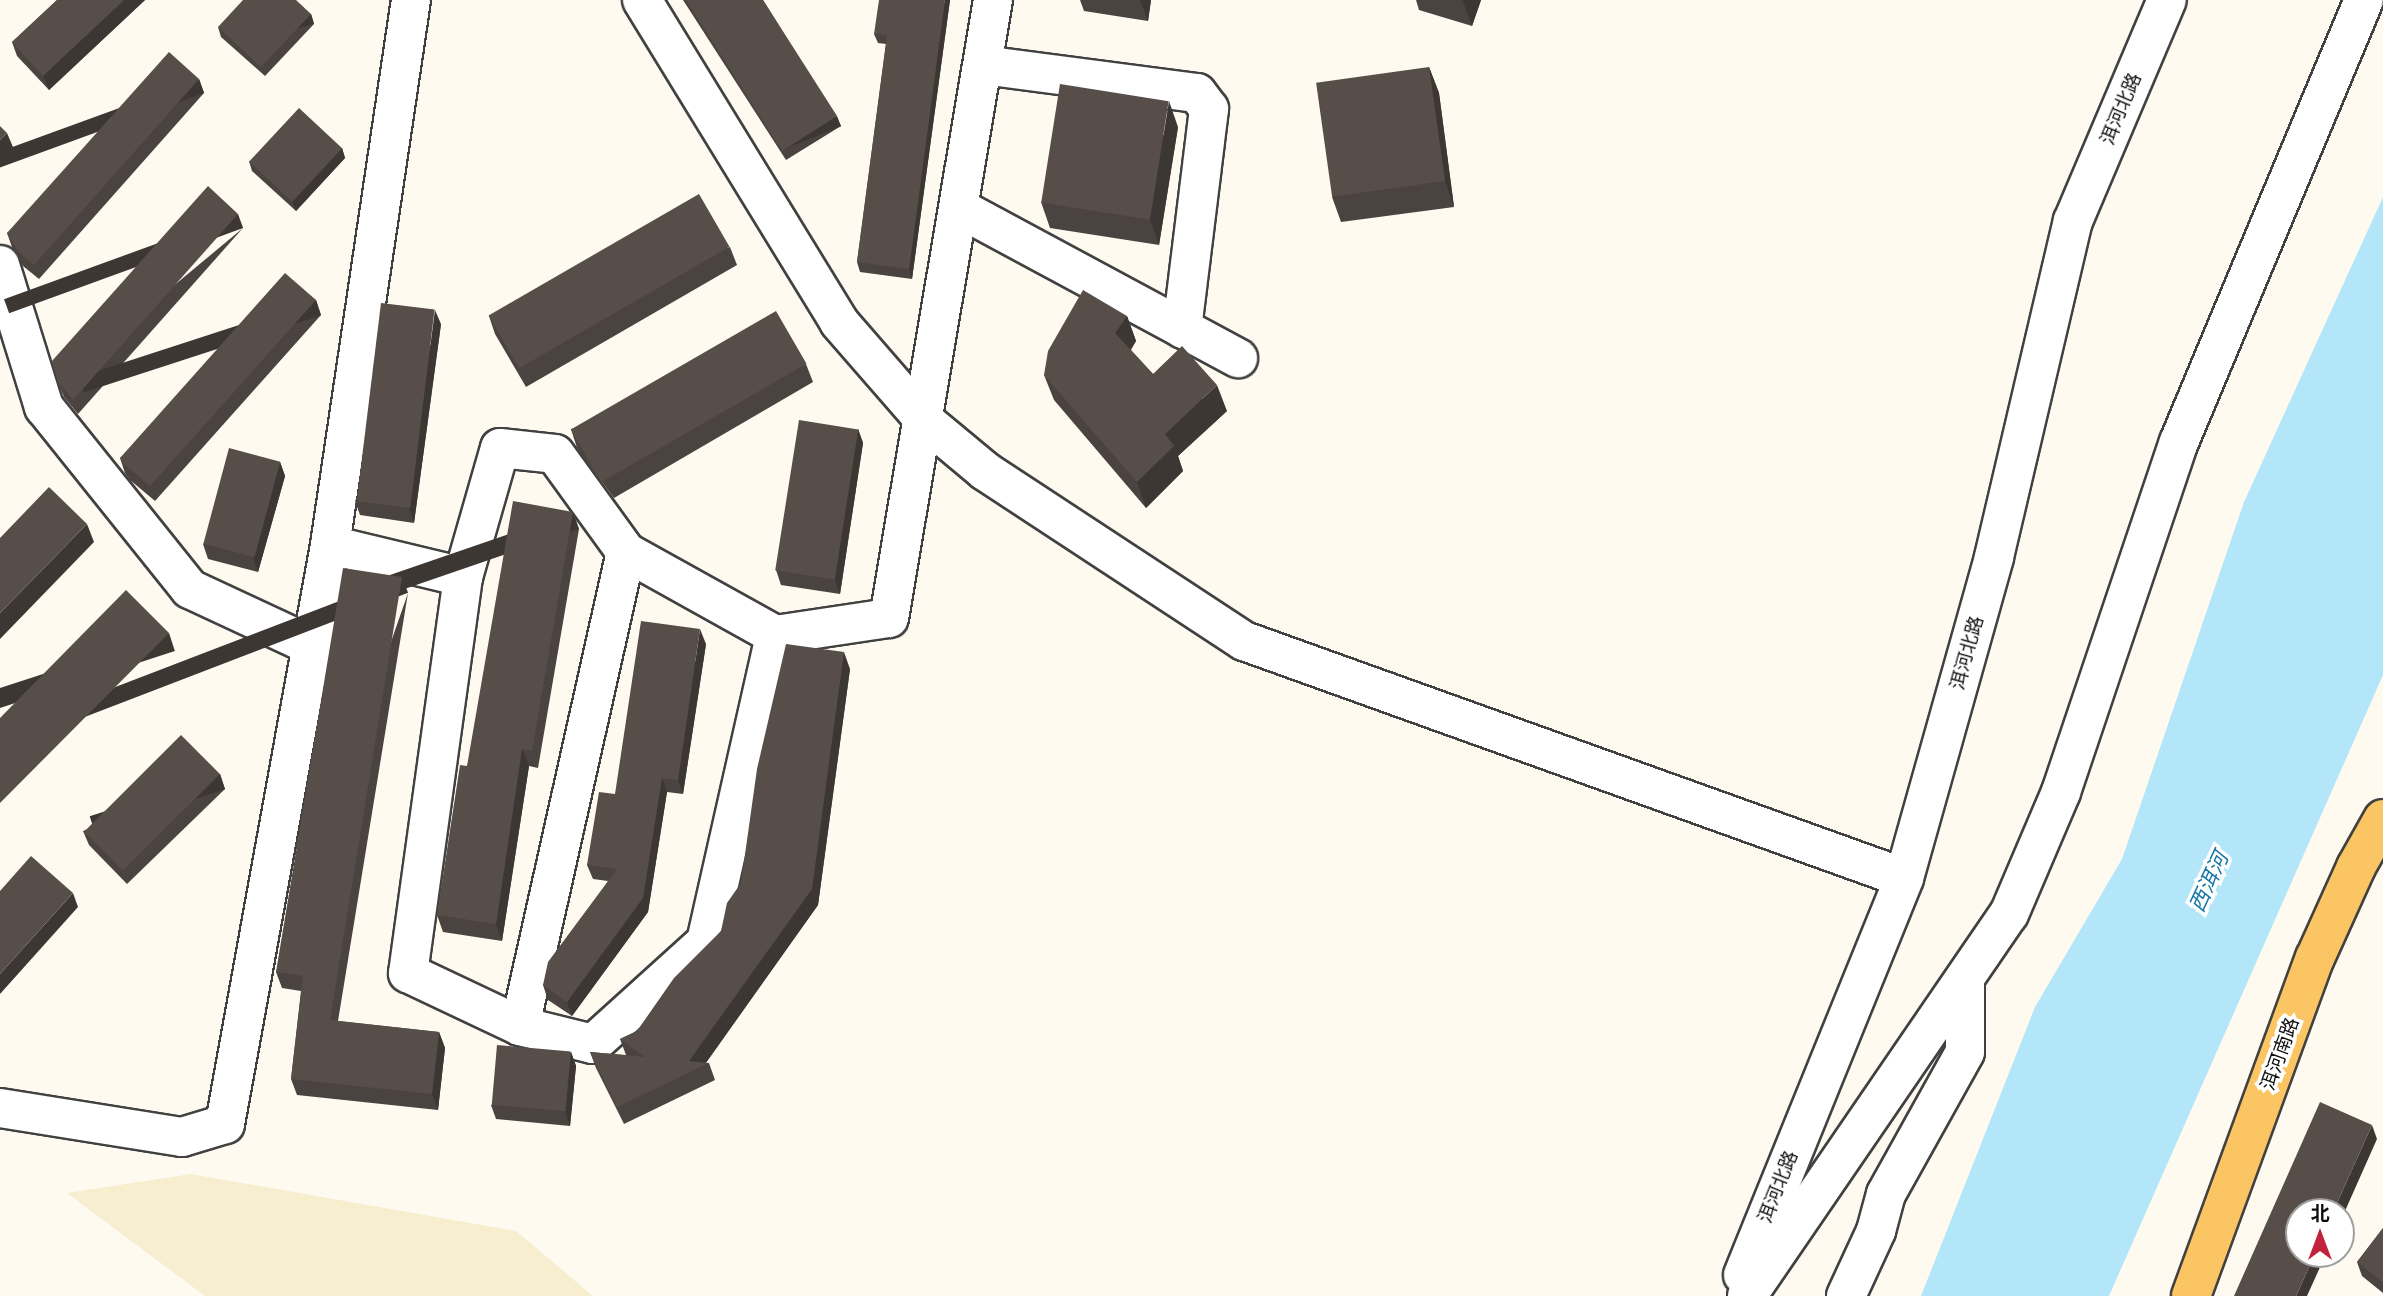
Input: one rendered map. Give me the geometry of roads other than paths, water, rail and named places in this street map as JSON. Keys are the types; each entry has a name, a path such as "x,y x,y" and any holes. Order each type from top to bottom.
{"main road":[{"name":"洱河南路","path":"2191,1296 2315,958 2383,819"}],"street":[{"path":"0,1108 182,1137 225,1124 330,545 411,0"},
{"path":"642,0 839,322 925,421 985,471 1244,641 1904,878"},
{"path":"775,635 706,942 593,1044 520,1026 408,973 463,577 500,448 555,454 626,552 775,635 889,618 925,421 993,0"},
{"name":"洱河北路","path":"1734,1296 1904,878 1994,557 2073,221 2168,0"},
{"path":"1747,1296 2009,914 2061,792 2179,442 2364,0"},
{"path":"982,65 1196,93 1209,108 1182,328"},
{"path":"959,208 1238,358"},
{"path":"0,265 44,407 190,589 312,646"},
{"path":"330,545 463,577"},
{"path":"520,1026 626,552"},
{"path":"1846,1296 1876,1231 1886,1194 1965,1052 1965,979"}],"water":[{"name":"西洱河","path":"2383,197 2383,675 2109,1296 1921,1296 2035,1007 2122,859 2244,502"}]}
